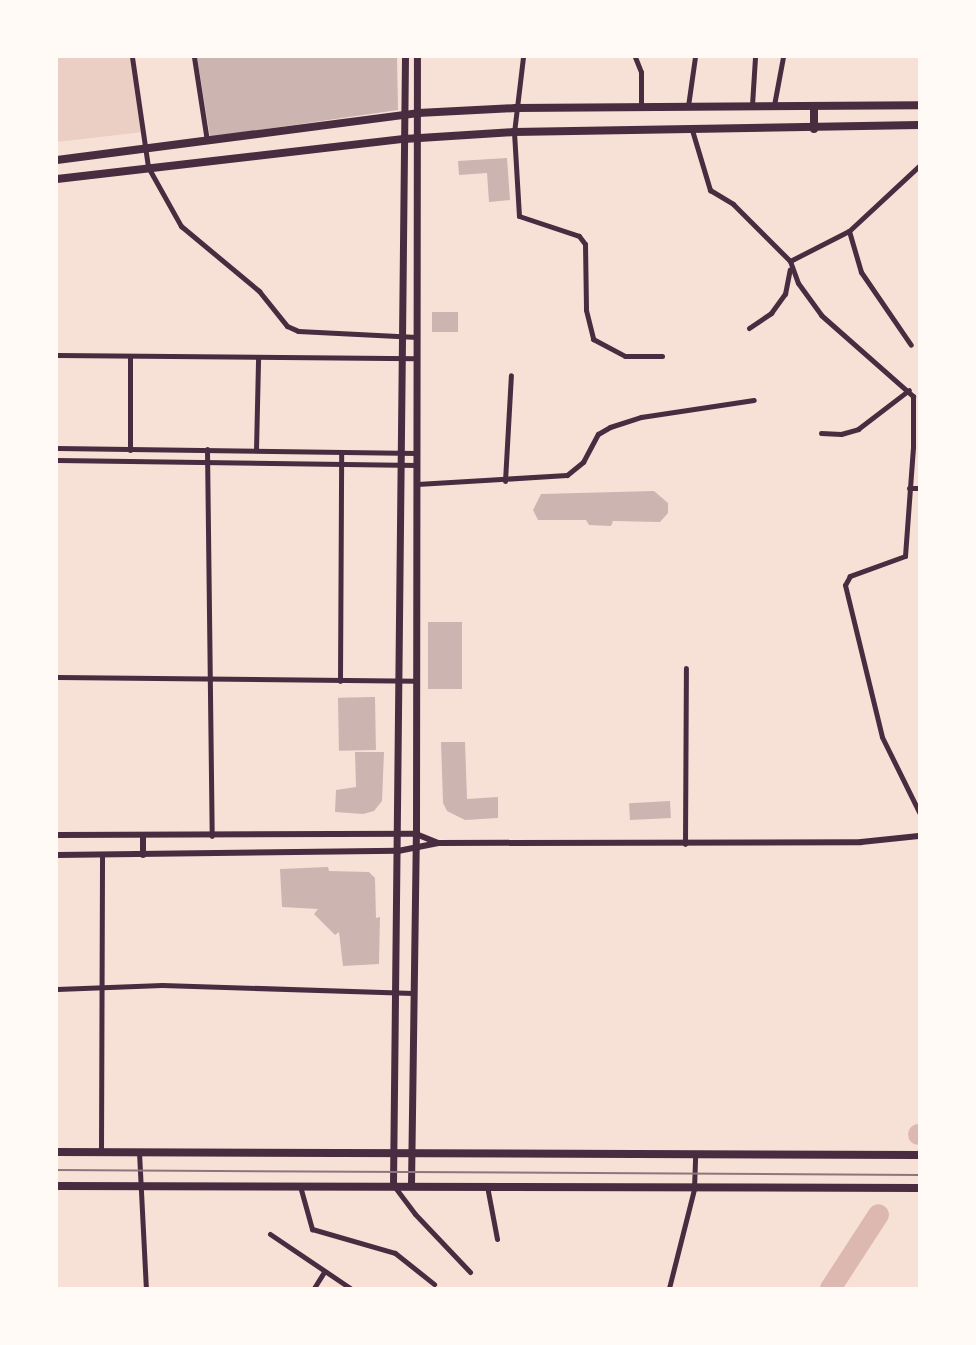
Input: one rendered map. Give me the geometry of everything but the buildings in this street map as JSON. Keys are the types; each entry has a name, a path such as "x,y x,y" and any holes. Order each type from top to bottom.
{"main road":[{"path":"393,1184 405,57"},
{"path":"411,1185 416,834 417,57"},
{"path":"57,160 418,113 516,108 919,105"},
{"path":"814,106 814,129"},
{"path":"57,179 418,138 514,132 814,129 919,125"},
{"path":"57,1152 919,1155"},
{"path":"57,1186 393,1184 694,1189 919,1188"}],"street":[{"path":"132,57 148,167 181,226 259,291 287,326 298,331 417,337"},
{"path":"194,57 207,141"},
{"path":"523,57 514,132 519,216 579,236 585,244 586,310 593,339 625,356 662,356"},
{"path":"635,57 641,72 641,108"},
{"path":"688,106 695,57"},
{"path":"752,105 755,57"},
{"path":"774,105 783,57"},
{"path":"692,130 710,190 733,204 790,261 798,283 821,315 909,390 914,404 905,556 850,576 846,585 882,737 919,812"},
{"path":"790,261 849,231 919,166"},
{"path":"849,231 861,272 911,345"},
{"path":"749,328 771,313 785,294 791,279 790,261"},
{"path":"57,355 258,359 417,358"},
{"path":"130,356 130,450"},
{"path":"256,450 258,359"},
{"path":"505,481 512,375"},
{"path":"821,433 841,434 858,429 909,390"},
{"path":"417,484 505,481 567,475 583,462 598,434 641,417 754,400"},
{"path":"57,448 417,453"},
{"path":"207,449 212,836"},
{"path":"340,681 341,452"},
{"path":"57,460 417,465"},
{"path":"909,488 919,488"},
{"path":"685,844 686,668"},
{"path":"57,677 210,681 416,681"},
{"path":"57,835 416,834 438,843"},
{"path":"142,836 143,855"},
{"path":"57,855 398,851 415,850 438,843 861,842 919,836"},
{"path":"101,1152 102,855"},
{"path":"57,989 101,986 413,993"},
{"path":"140,1152 146,1288"},
{"path":"669,1288 694,1189 695,1156"},
{"path":"393,1184 400,1195 470,1272"},
{"path":"299,1185 312,1228 395,1253 434,1284"},
{"path":"400,1195 411,1185"},
{"path":"487,1186 497,1239"},
{"path":"270,1234 350,1288"},
{"path":"314,1288 324,1272"}],"shaded area":[{"path":"57,57 132,57 143,132 57,142"}],"waterway":[{"path":"830,1288 878,1214"}],"tram line":[{"path":"57,1170 919,1175"}]}
